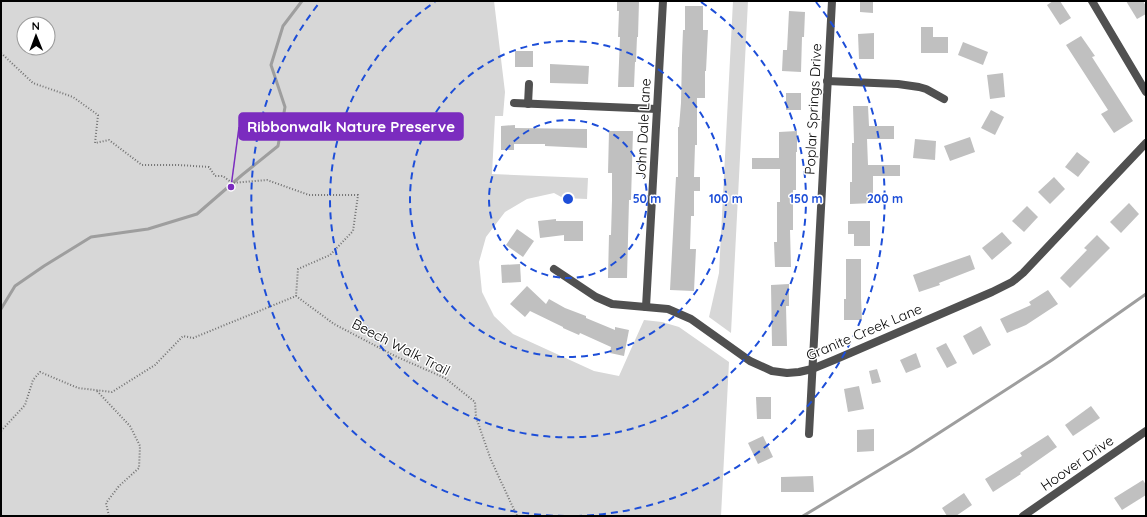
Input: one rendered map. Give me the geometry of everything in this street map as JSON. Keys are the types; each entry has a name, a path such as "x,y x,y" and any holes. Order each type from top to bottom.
{"street":[{"name":"John Dale Lane","path":"646,307 663,1"},
{"name":"Poplar Springs Drive","path":"809,434 832,1"},
{"path":"1092,1 1146,92"},
{"path":"827,81 898,84 919,87 926,89 944,99"},
{"path":"528,104 529,84"},
{"path":"514,103 657,109"},
{"name":"Granite Creek Lane","path":"554,269 596,297 612,304 668,309 691,319 750,361 764,368 772,371 787,373 799,372 812,368 992,292 1012,282 1046,250 1146,143"},
{"name":"Hoover Drive","path":"1023,516 1146,431"}],"path":[{"path":"1,54 33,83 73,97 98,115 96,143 109,140 142,165 209,167 215,176 223,176 232,183 266,180 309,195 358,195 353,231 330,255 298,269 296,296 193,338 183,336 155,364 112,392 78,388 40,372 34,380 25,405 1,431"},
{"name":"Beech Walk Trail","path":"296,296 334,324 395,356 444,378 475,402 476,417 491,460 517,516"},
{"path":"96,390 130,426 140,446 139,468 119,486 106,503 109,516"}],"shaded area":[{"path":"1,1 494,1 505,92 503,116 495,116 492,174 588,178 587,199 563,198 554,193 527,199 505,212 486,237 479,262 482,292 494,316 513,334 594,371 619,376 644,320 662,322 679,327 729,362 721,516 1,516"},
{"path":"733,1 748,1 731,333 709,317 719,273"}],"building":[{"path":"617,1 639,1 634,87 618,87 620,37 618,37 619,11 617,11"},
{"path":"860,1 873,1 873,13 860,12"},
{"path":"1053,1 1060,1 1071,18 1060,25 1047,5"},
{"path":"1126,1 1143,1 1146,6 1146,14 1137,19"},
{"path":"685,6 703,6 703,30 708,30 705,98 697,98 697,145 695,145 694,177 700,177 700,191 694,191 694,216 691,216 690,249 696,249 694,291 670,290 676,177 678,177 678,127 681,103"},
{"path":"789,11 805,12 804,37 802,37 801,72 782,71 783,50 787,50"},
{"path":"921,27 933,27 933,37 948,37 948,53 921,53"},
{"path":"874,33 874,59 859,59 858,34"},
{"path":"1081,36 1095,56 1092,57 1133,121 1114,133 1101,114 1108,110 1066,45"},
{"path":"963,42 988,52 983,65 958,55"},
{"path":"515,51 533,51 533,67 515,67"},
{"path":"550,64 589,66 588,84 550,83"},
{"path":"1003,73 1005,97 990,99 987,75"},
{"path":"786,93 801,93 801,110 786,110"},
{"path":"853,106 868,106 869,126 894,126 894,139 867,139 868,165 900,165 900,176 873,176 873,203 850,204 850,182 852,182 852,143 854,143"},
{"path":"991,110 1004,117 995,135 981,128"},
{"path":"515,125 515,128 587,129 587,148 545,146 545,144 514,144 514,150 501,150 501,126"},
{"path":"609,131 633,131 627,278 608,278 609,235 611,235 612,200 612,173 608,173"},
{"path":"797,131 796,190 793,190 793,230 790,230 791,267 775,267 774,242 777,242 777,202 780,202 780,169 752,169 752,158 779,158 779,132"},
{"path":"970,137 975,152 950,161 944,146"},
{"path":"915,139 936,141 935,160 913,158"},
{"path":"1077,152 1090,162 1078,177 1065,167"},
{"path":"1054,177 1065,189 1050,204 1038,192"},
{"path":"1129,203 1139,214 1121,233 1110,222"},
{"path":"1027,206 1038,217 1024,232 1012,221"},
{"path":"556,219 556,221 583,221 583,241 564,241 564,235 540,238 538,221"},
{"path":"848,221 870,221 870,246 854,246 854,234 848,234"},
{"path":"517,229 534,241 523,257 506,245"},
{"path":"1002,232 1012,243 992,260 982,248"},
{"path":"1097,235 1110,248 1070,288 1060,278 1087,250 1084,248"},
{"path":"970,255 975,269 939,283 940,285 919,292 913,275"},
{"path":"846,259 861,259 862,320 844,320 844,299 846,299"},
{"path":"520,264 521,282 502,283 501,265"},
{"path":"789,284 789,306 786,306 787,346 772,346 771,285"},
{"path":"527,286 546,304 549,299 565,308 586,316 586,318 615,330 615,327 629,330 624,356 610,353 611,347 580,333 579,335 563,328 530,311 525,317 510,304"},
{"path":"1048,290 1058,304 1026,325 1007,333 1000,319 1031,305 1029,302"},
{"path":"981,326 991,345 973,355 963,336"},
{"path":"946,343 957,363 947,368 936,348"},
{"path":"916,353 921,367 906,373 900,360"},
{"path":"877,369 881,382 872,384 869,371"},
{"path":"859,386 864,409 848,412 844,389"},
{"path":"756,397 771,397 771,419 757,419"},
{"path":"1091,406 1100,418 1073,436 1065,425"},
{"path":"874,429 874,451 857,452 857,430"},
{"path":"1048,435 1057,447 1020,473 1021,474 993,492 985,479 1022,456 1020,453"},
{"path":"763,436 773,457 758,464 748,443"},
{"path":"813,476 814,492 781,492 781,477"},
{"path":"1143,480 1146,485 1146,495 1122,510 1114,498"},
{"path":"964,493 972,505 956,516 947,516 942,508"}],"waterway":[{"path":"1,309 15,286 91,237 148,229 197,214 278,146 285,107 271,65 283,26 302,1"},
{"path":"803,516 911,451 1052,360 1146,294"}],"place":[{"name":"Ribbonwalk Nature Preserve","path":"231,187"}]}
